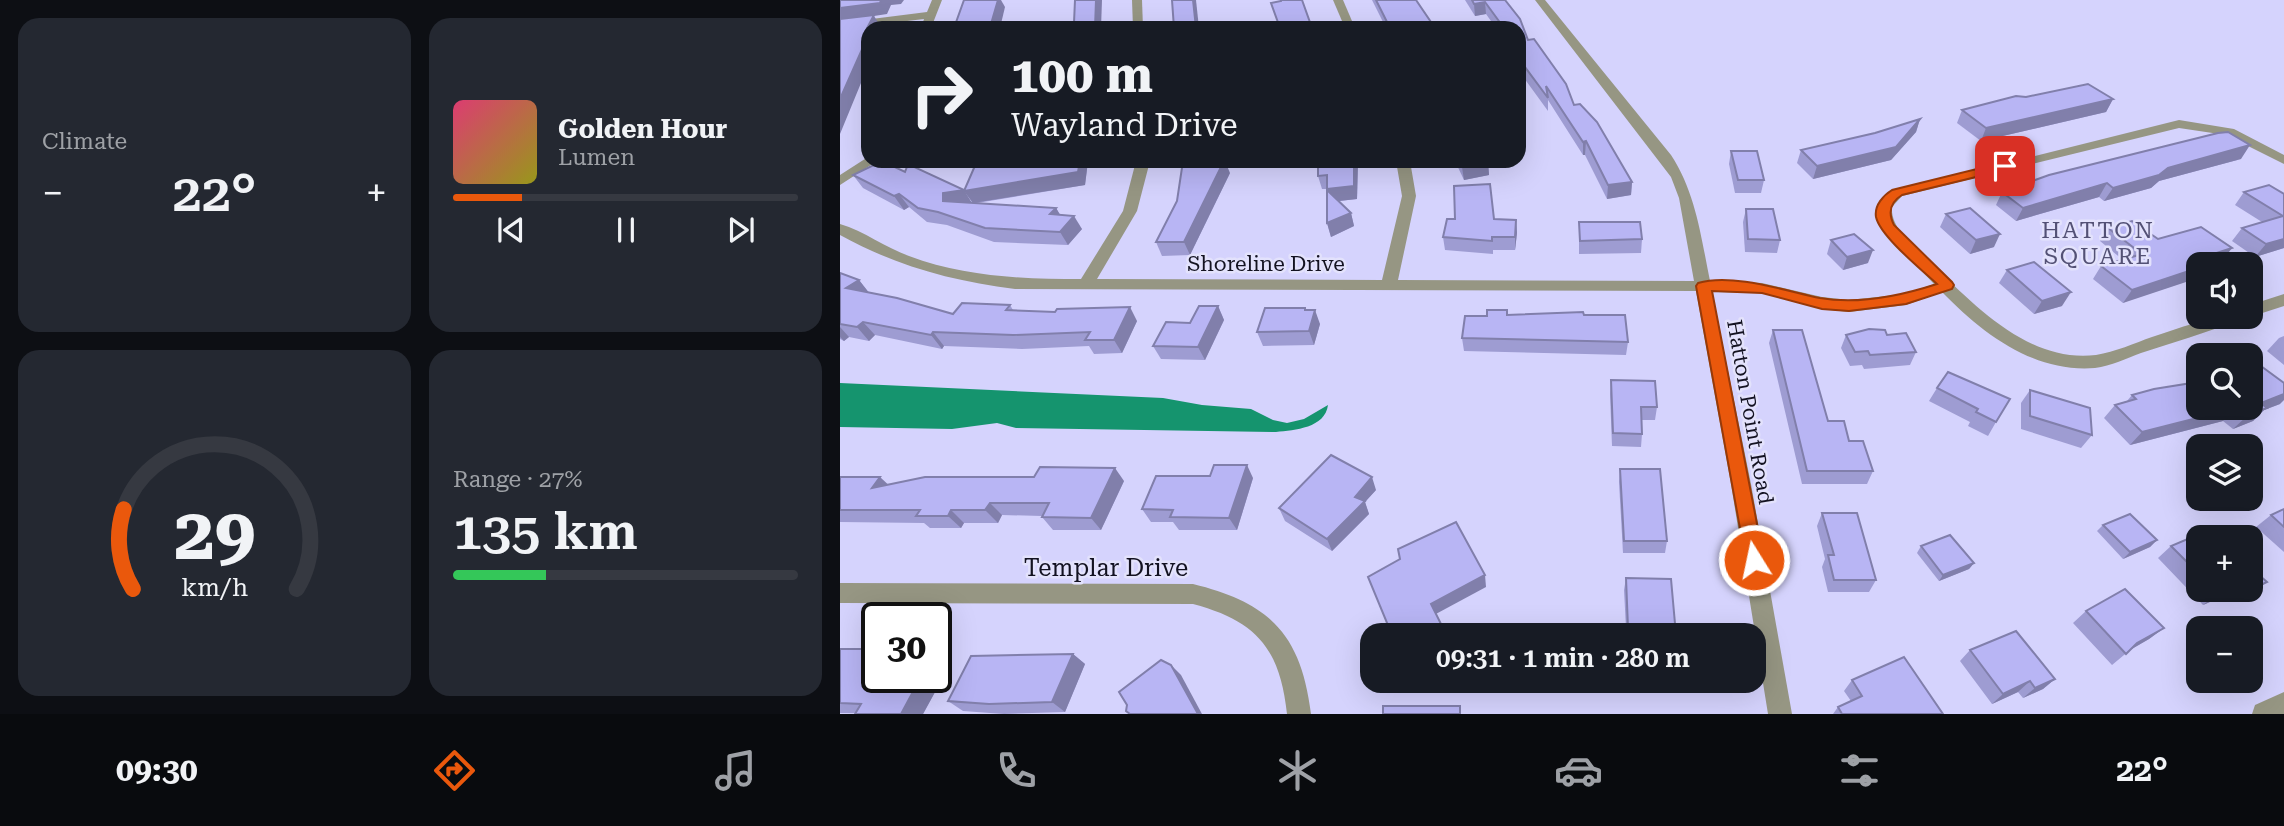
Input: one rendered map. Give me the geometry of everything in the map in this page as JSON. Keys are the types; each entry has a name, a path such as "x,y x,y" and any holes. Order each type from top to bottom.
{"street":[{"path":"929,21 937,0"},
{"path":"1137,0 1138,21"},
{"path":"1338,0 1347,21"},
{"name":"Hatton Point Road","path":"1540,0 1666,158 1678,177 1686,198 1780,714"},
{"path":"881,21 931,15"},
{"path":"840,26 861,23"},
{"path":"2195,329 2098,361 2079,364 2060,362 2012,342 1991,328 1888,227 1883,217 1884,208 1889,197 1897,192 2179,124 2229,132 2284,160"},
{"path":"840,181 861,167"},
{"path":"1086,285 1117,238 1130,211 1142,168"},
{"path":"1389,285 1409,196 1404,168"},
{"name":"Shoreline Drive","path":"840,229 896,260 936,272 1015,284 1703,286 1762,288 1822,303 1849,306 1906,299 1947,285"},
{"path":"2263,307 2284,300"},
{"name":"Templar Drive","path":"840,593 1194,594 1223,600 1249,612 1275,636 1287,656 1297,686 1299,714"},
{"path":"2264,714 2284,704"}],"shaded area":[{"path":"840,383 1163,398 1202,405 1251,409 1273,420 1287,423 1304,419 1328,405 1326,413 1315,423 1300,429 1276,432 1016,428 997,423 952,429 840,427"}],"building":[{"path":"840,0 881,0 880,3 840,8"},
{"path":"964,0 998,0 992,21 956,21"},
{"path":"1075,0 1096,0 1095,21 1074,21"},
{"path":"1172,0 1193,0 1195,21 1174,21"},
{"path":"1302,0 1310,21 1277,21 1271,3"},
{"path":"1376,0 1416,0 1430,21 1386,21"},
{"path":"1472,0 1505,0 1521,21 1499,21 1485,2 1474,4"},
{"path":"874,15 871,21 861,21 861,52 840,99 840,19"},
{"path":"1526,35 1528,40 1534,39 1566,84 1574,105 1580,104 1597,122 1632,182 1608,185 1586,141 1583,142 1546,86 1548,98 1526,68"},
{"path":"2088,84 2113,99 1986,128 1962,110 2016,96 2026,97"},
{"path":"1920,119 1896,147 1817,166 1801,150 1875,133"},
{"path":"2228,132 2250,145 2168,168 2159,175 2113,188 2107,183 2023,208 2002,192 2049,175"},
{"path":"1731,151 1757,151 1764,180 1738,180"},
{"path":"868,168 897,168 905,172 906,168 917,168 964,190 943,193 943,201 1056,208 1050,214 1074,216 1060,232 985,228 918,208 899,194 894,196 853,175"},
{"path":"974,168 1079,168 1078,172 964,191"},
{"path":"1182,168 1221,168 1184,242 1156,242 1177,201"},
{"path":"1318,168 1354,168 1354,186 1327,189 1327,175 1318,176"},
{"path":"1490,184 1494,219 1516,220 1515,237 1492,237 1492,241 1443,237 1447,219 1455,219 1454,186"},
{"path":"2269,185 2284,194 2284,239 2266,244 2242,228 2283,216 2244,192"},
{"path":"1327,190 1351,213 1327,223"},
{"path":"1970,208 2000,234 1976,240 1946,214"},
{"path":"1746,209 1773,209 1780,240 1748,239"},
{"path":"2132,221 2158,239 2201,227 2232,248 2220,252 2186,252 2186,272 2132,290 2101,266 2142,254 2108,228"},
{"path":"1579,222 1640,222 1642,239 1580,241"},
{"path":"1854,234 1873,250 1847,257 1831,240"},
{"path":"2034,262 2071,292 2042,301 2007,270"},
{"path":"840,273 859,280 846,288 897,298 953,314 962,303 1010,305 1006,310 1055,312 1057,309 1130,307 1114,340 1085,340 1090,332 1013,335 933,332 931,335 863,322 857,327 840,324"},
{"path":"1199,306 1218,306 1198,347 1153,346 1166,322 1190,323"},
{"path":"1265,308 1315,310 1309,331 1257,332"},
{"path":"1487,310 1507,310 1507,315 1583,312 1584,315 1625,315 1628,342 1462,338 1465,316 1487,316"},
{"path":"1869,329 1885,330 1887,335 1906,333 1916,352 1870,355 1868,351 1855,352 1846,335"},
{"path":"1773,330 1802,330 1828,421 1844,421 1849,441 1863,441 1873,471 1807,471"},
{"path":"2263,368 2284,383 2284,394 2263,402"},
{"path":"1948,372 2010,399 1996,422 1976,412 1978,409 1937,388"},
{"path":"1611,380 1655,381 1657,407 1641,407 1642,434 1613,433"},
{"path":"2186,384 2186,420 2189,420 2142,432 2115,405 2136,399 2132,395"},
{"path":"2030,390 2090,408 2092,435 2030,416"},
{"path":"1331,455 1372,477 1355,497 1365,501 1327,539 1279,508"},
{"path":"1214,465 1247,465 1229,518 1170,517 1173,510 1142,509 1156,476 1210,476"},
{"path":"1040,467 1115,468 1091,518 1042,517 1049,503 990,503 985,510 951,510 948,516 916,516 920,510 840,510 840,477 880,477 872,488 925,477 1034,477"},
{"path":"1620,469 1660,469 1667,541 1624,541"},
{"path":"2284,509 2284,527 2271,515"},
{"path":"1822,513 1857,513 1876,580 1834,580 1828,555 1834,555"},
{"path":"2130,514 2157,540 2130,552 2103,525"},
{"path":"1456,522 1485,575 1431,604 1440,623 1387,623 1368,577 1400,559 1398,549"},
{"path":"1950,535 1974,563 1943,575 1921,546"},
{"path":"2186,540 2186,561 2171,546"},
{"path":"1626,578 1671,579 1675,623 1628,623"},
{"path":"2125,589 2164,628 2137,643 2126,654 2086,611"},
{"path":"2016,631 2055,679 2035,688 2030,681 2003,694 1970,650"},
{"path":"840,649 861,649 861,693 912,693 901,714 855,714 861,704 840,703"},
{"path":"1073,654 1052,702 989,704 948,701 971,656"},
{"path":"1904,657 1943,714 1842,714 1838,707 1862,696 1852,680"},
{"path":"1161,660 1171,665 1198,714 1130,714 1126,711 1127,705 1119,692"},
{"path":"1383,706 1460,706 1460,714 1383,714"}],"district":[{"name":"HATTON SQUARE","path":"2098,243"}],"route":[{"path":"1754,560 1703,286 1762,288 1795,298 1849,306 1906,299 1947,285 1888,227 1883,217 1889,197 1897,192 2005,166"}]}
